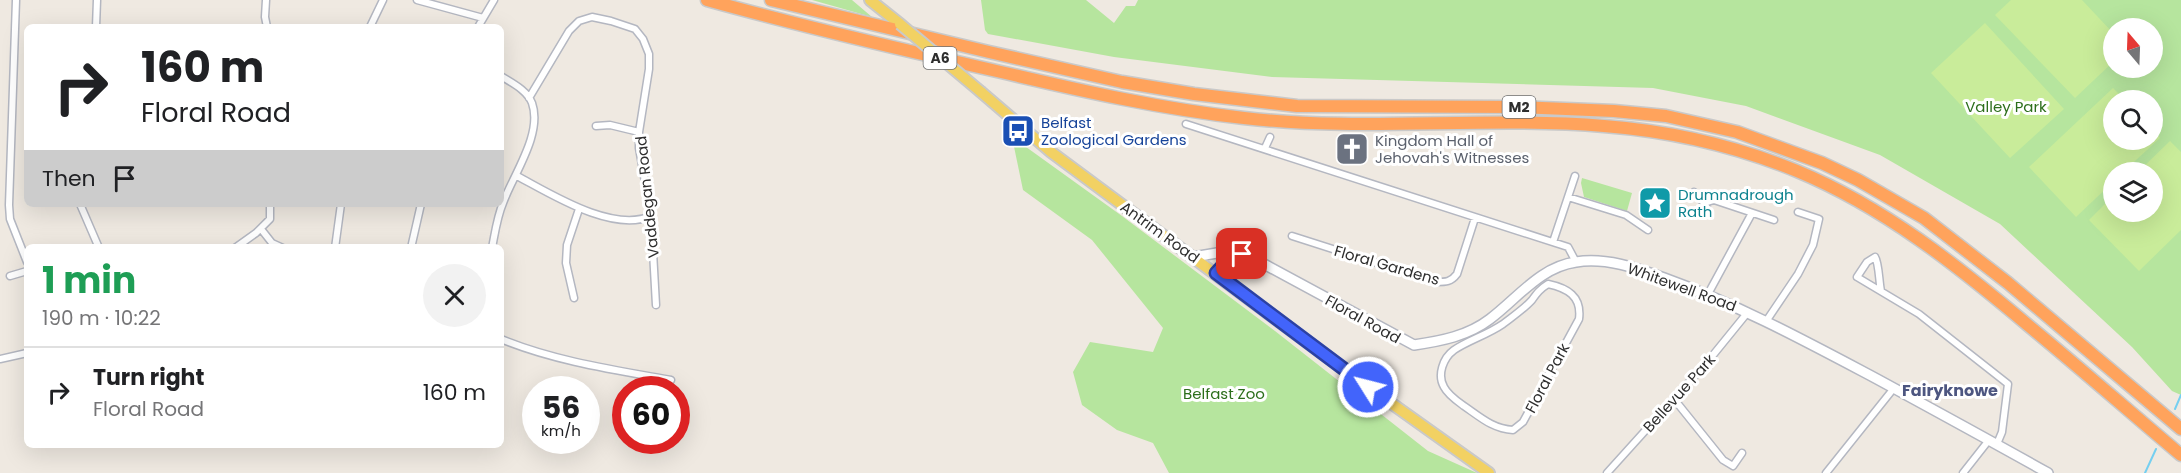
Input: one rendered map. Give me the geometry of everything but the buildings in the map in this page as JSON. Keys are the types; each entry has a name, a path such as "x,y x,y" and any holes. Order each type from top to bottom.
{"highway":[{"name":"M2","path":"707,0 914,53 1131,101 1193,111 1293,122 1602,125 1692,138 1763,158 1802,173 1908,231 1970,277 2181,455"},
{"name":"M2","path":"771,0 874,26 1122,82 1239,100 1347,107 1582,108 1666,116 1737,132 1822,163 1858,180 1924,218 2008,283 2181,429"}],"main road":[{"name":"Antrim Road","path":"870,0 1051,152 1339,366 1489,473"}],"street":[{"path":"16,0 9,205 10,219 24,254"},
{"path":"96,24 97,0"},
{"path":"266,0 266,24"},
{"path":"371,24 383,0"},
{"path":"417,0 483,18"},
{"path":"480,24 494,0"},
{"name":"Vaddegan Road","path":"529,98 569,31 579,21 592,17 611,21 635,29 643,39 649,54 649,69 639,132 639,148 651,216 656,304"},
{"path":"504,78 523,90 529,98 534,117 532,134 517,176 504,201"},
{"path":"1186,124 1568,247 1576,262"},
{"path":"596,126 610,125 639,132"},
{"path":"1265,148 1270,137"},
{"path":"517,176 579,209 604,216 641,220 651,216"},
{"path":"1553,242 1575,176"},
{"path":"1694,192 1708,210"},
{"path":"1568,197 1626,215 1648,230"},
{"path":"1704,203 1714,200 1774,220"},
{"path":"81,207 97,244"},
{"path":"240,244 261,229 270,219 270,207"},
{"path":"336,244 341,207"},
{"path":"412,244 420,207"},
{"path":"493,244 502,207"},
{"path":"574,298 566,263 567,245 579,209"},
{"path":"1767,320 1798,274 1813,245 1819,219 1798,212"},
{"path":"1708,294 1752,213"},
{"name":"Floral Gardens","path":"1292,236 1436,282 1446,282 1452,281 1457,274 1475,218"},
{"path":"261,229 274,244"},
{"path":"1193,257 1231,251 1242,254"},
{"path":"1216,273 1229,259 1242,254"},
{"name":"Floral Road","path":"1242,254 1411,345 1438,342 1470,331 1490,319 1547,272 1576,262"},
{"path":"1881,291 1877,271 1878,261 1875,257 1867,262 1857,277 1918,314 2008,384 2002,432 1963,473"},
{"name":"Whitewell Road","path":"1576,262 1616,264 1650,273 1708,294 1767,320 2048,473"},
{"path":"10,276 24,272"},
{"name":"Floral Park","path":"1548,284 1562,287 1575,298 1580,308 1579,319 1523,422 1513,430 1501,429 1488,423 1455,400 1443,387 1440,371 1447,356 1455,349 1490,333 1521,310 1539,289 1548,284"},
{"path":"1512,300 1521,310"},
{"name":"Bellevue Park","path":"1607,473 1748,312"},
{"path":"504,340 574,361 651,376"},
{"path":"0,359 24,354"},
{"path":"1826,473 1894,388"},
{"path":"1674,399 1724,460 1733,466 1742,453"}],"green space":[{"path":"812,0 852,0 872,17"},
{"name":"Valley Park","path":"981,0 1086,0 1114,23 1126,6 1135,6 1138,0 2181,0 2181,395 2172,391 2132,347 2000,224 1880,155 1746,106 1653,88 1272,77 1114,57 988,34 985,30"},
{"path":"2011,0 2082,0 2103,22 2103,71 2075,98 1995,15"},
{"path":"1985,23 2064,109 2010,158 1931,73"},
{"path":"2103,97 2103,150 2147,150 2134,162 2103,162 2103,191 2076,217 2029,167"},
{"name":"Belfast Zoo","path":"1012,137 1275,331 1428,451 1477,473 1169,473 1153,443 1117,430 1082,405 1073,372 1090,342 1153,352 1163,328 1092,240 1023,190"},
{"path":"2170,141 2181,152 2181,230 2139,271 2089,220 2103,206 2103,222 2163,222 2163,162 2148,162"},
{"path":"1582,178 1632,193 1627,211 1584,197"}],"waterway":[{"path":"2175,409 2181,395"},
{"path":"2145,473 2156,449"}],"place":[{"name":"Belfast Zoological Gardens","path":"1018,131"},
{"name":"Kingdom Hall of Jehovah's Witnesses","path":"1352,149"},
{"name":"Drumnadrough Rath","path":"1655,203"}],"district":[{"name":"Fairyknowe","path":"1950,390"}],"route":[{"path":"1242,254 1229,259 1216,273 1368,387"}]}
